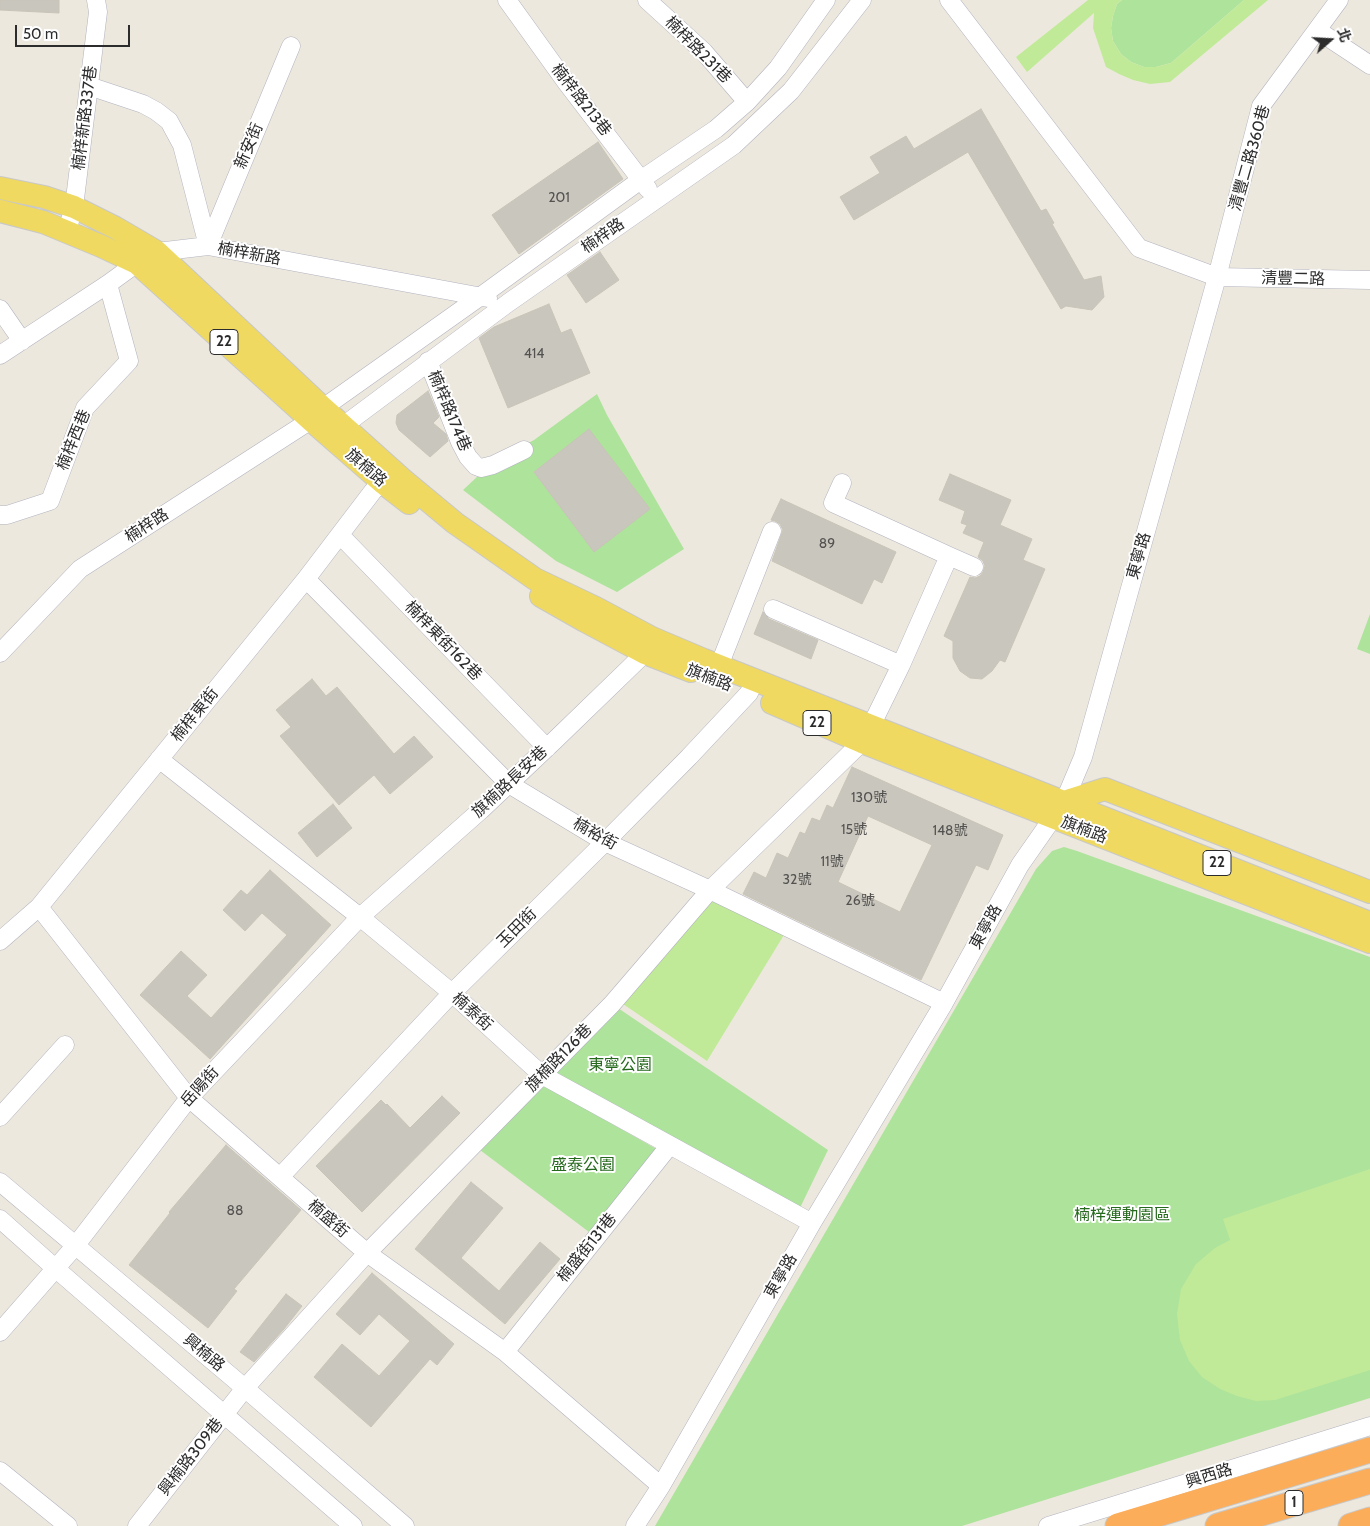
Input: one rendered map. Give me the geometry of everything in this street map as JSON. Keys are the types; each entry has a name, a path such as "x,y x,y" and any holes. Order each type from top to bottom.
{"highway":[{"path":"1118,1526 1370,1450"},
{"name":"1","path":"1218,1526 1370,1481"},
{"path":"1351,1526 1370,1520"}],"main road":[{"name":"22","path":"0,188 44,197 74,207 116,228 157,252"},
{"name":"22","path":"0,211 43,222 67,231 137,263"},
{"name":"旗楠路","path":"157,252 382,482 493,568 585,622 1058,810 1370,942"},
{"name":"旗楠路","path":"137,263 317,414 343,426 455,523 502,556 536,578 596,608 648,646 719,666 752,687"},
{"name":"旗楠路","path":"1058,810 1104,789 1370,892"},
{"name":"旗楠路","path":"1058,810 1370,923"}],"street":[{"name":"楠梓新路337巷","path":"67,231 74,207 98,12 96,0"},
{"name":"楠梓路213巷","path":"507,0 566,82 642,179 655,200"},
{"name":"楠梓路231巷","path":"647,0 704,52 747,102"},
{"name":"楠梓路","path":"0,653 80,569 317,414 642,179 716,129 747,102 778,68 826,0"},
{"name":"楠梓路","path":"343,426 508,303 734,145 791,91 862,0"},
{"name":"清豐二路","path":"949,0 1139,248 1217,277 1370,280"},
{"name":"清豐二路360巷","path":"1217,277 1261,106 1339,0"},
{"path":"1317,30 1370,65"},
{"name":"新安街","path":"208,246 291,46"},
{"path":"89,86 143,104 169,121 182,145 208,246"},
{"name":"楠梓新路","path":"157,252 208,246 481,296 508,303"},
{"path":"0,355 137,263 157,252"},
{"name":"東寧路","path":"635,1526 661,1486 812,1223 944,1003 1020,865 1058,810 1083,757 1217,277"},
{"name":"楠梓西巷","path":"0,515 7,515 50,501 85,408 129,360 108,284"},
{"path":"0,309 22,341"},
{"name":"楠梓路174巷","path":"428,361 460,442 468,457 476,466 481,468 493,465 524,450"},
{"name":"楠梓東街","path":"0,941 39,907 306,579 382,482"},
{"path":"842,483 833,503 974,567"},
{"path":"719,666 772,531"},
{"name":"楠梓東街162巷","path":"340,534 547,748"},
{"name":"旗楠路126巷","path":"245,1388 367,1252 612,1004 710,890 867,734 901,664 948,556"},
{"name":"楠裕街","path":"306,579 508,784 605,842 710,890 944,1003"},
{"path":"773,609 901,664"},
{"name":"旗楠路長安巷","path":"360,917 547,748 648,646"},
{"name":"玉田街","path":"280,1177 452,993 605,842 752,687"},
{"name":"楠泰街","path":"160,758 360,917 452,993 542,1075 812,1223"},
{"name":"楠盛街","path":"39,907 189,1098 367,1252 505,1352 661,1486"},
{"name":"岳陽街","path":"0,1332 76,1245 189,1098 360,917"},
{"path":"0,1117 65,1045"},
{"name":"楠盛街131巷","path":"505,1352 670,1145"},
{"name":"興楠路","path":"0,1182 245,1388 405,1526"},
{"name":"興楠路","path":"0,1218 55,1268 353,1526"},
{"name":"興楠路309巷","path":"137,1526 245,1388"},
{"name":"興西路","path":"1048,1526 1370,1426"},
{"path":"0,1471 68,1526"}],"green space":[{"path":"1088,0 1122,0 1117,4 1113,16 1111,28 1113,41 1121,54 1131,62 1144,67 1156,67 1171,63 1244,0 1268,0 1170,82 1150,84 1133,80 1106,67 1093,28 1094,13 1027,72 1016,57"},
{"path":"1122,0 1244,0 1171,63 1156,67 1144,67 1131,62 1121,54 1113,41 1111,28 1113,16 1117,4"},
{"path":"597,394 607,415 684,549 617,592 556,561 463,490 494,461 534,440"},
{"path":"1370,614 1370,654 1357,649"},
{"name":"楠梓運動園區","path":"1064,847 1370,957 1370,1398 962,1526 655,1526 1036,869 1052,851"},
{"path":"712,896 787,930 707,1061 620,1002"},
{"name":"東寧公園","path":"612,1004 828,1150 798,1212 542,1075"},
{"name":"盛泰公園","path":"540,1083 660,1151 593,1235 476,1147"},
{"path":"1370,1169 1370,1370 1275,1400 1256,1401 1220,1389 1202,1377 1189,1361 1180,1340 1177,1314 1181,1289 1196,1264 1215,1248 1230,1240 1223,1219"}],"building":[{"path":"0,0 59,0 59,13 0,10"},
{"path":"981,109 1041,211 1046,209 1054,223 1052,224 1084,280 1101,276 1104,297 1092,310 1066,306 1061,309 968,152 854,220 840,197 880,173 870,157 906,136 914,149"},
{"path":"598,142 623,179 519,254 492,215"},
{"path":"600,252 619,280 586,303 567,275"},
{"path":"549,304 561,333 571,329 590,373 508,408 479,338 494,327"},
{"path":"428,391 439,417 433,423 446,434 448,441 430,457 399,430 396,423 397,415"},
{"path":"589,429 650,509 594,552 534,472"},
{"path":"950,474 1011,500 1000,525 1032,539 1023,560 1045,569 1005,662 1000,660 992,671 982,679 970,678 960,671 953,658 953,641 944,636 970,577 980,576 985,566 978,557 984,542 963,533 967,525 961,523 965,511 939,500"},
{"path":"781,499 896,552 882,583 874,579 862,604 772,561 783,530 780,524 771,520"},
{"path":"763,612 769,619 818,640 811,659 754,634"},
{"path":"312,679 326,696 337,687 394,754 414,736 433,757 390,794 374,775 339,805 280,736 291,727 276,710"},
{"path":"852,767 1003,835 988,870 976,865 921,980 743,894 754,872 766,878 777,853 788,858 800,832 805,834 812,818 820,821 827,805 833,808","holes":["868,816 932,845 900,912 838,882"]},
{"path":"333,804 352,828 317,857 298,833"},
{"path":"270,870 331,925 210,1059 140,995 181,951 207,975 187,996 211,1018 287,935 262,913 245,931 223,910 241,890 247,895"},
{"path":"442,1096 460,1113 362,1212 316,1166 381,1100 410,1128"},
{"path":"226,1145 301,1210 234,1289 237,1291 208,1328 129,1265 169,1212"},
{"path":"471,1182 503,1208 461,1258 499,1291 540,1242 560,1259 505,1324 415,1249"},
{"path":"372,1273 454,1344 437,1365 430,1359 371,1427 314,1377 342,1344 379,1376 410,1341 379,1314 360,1335 336,1314"},
{"path":"286,1294 302,1306 254,1362 240,1352"}]}
